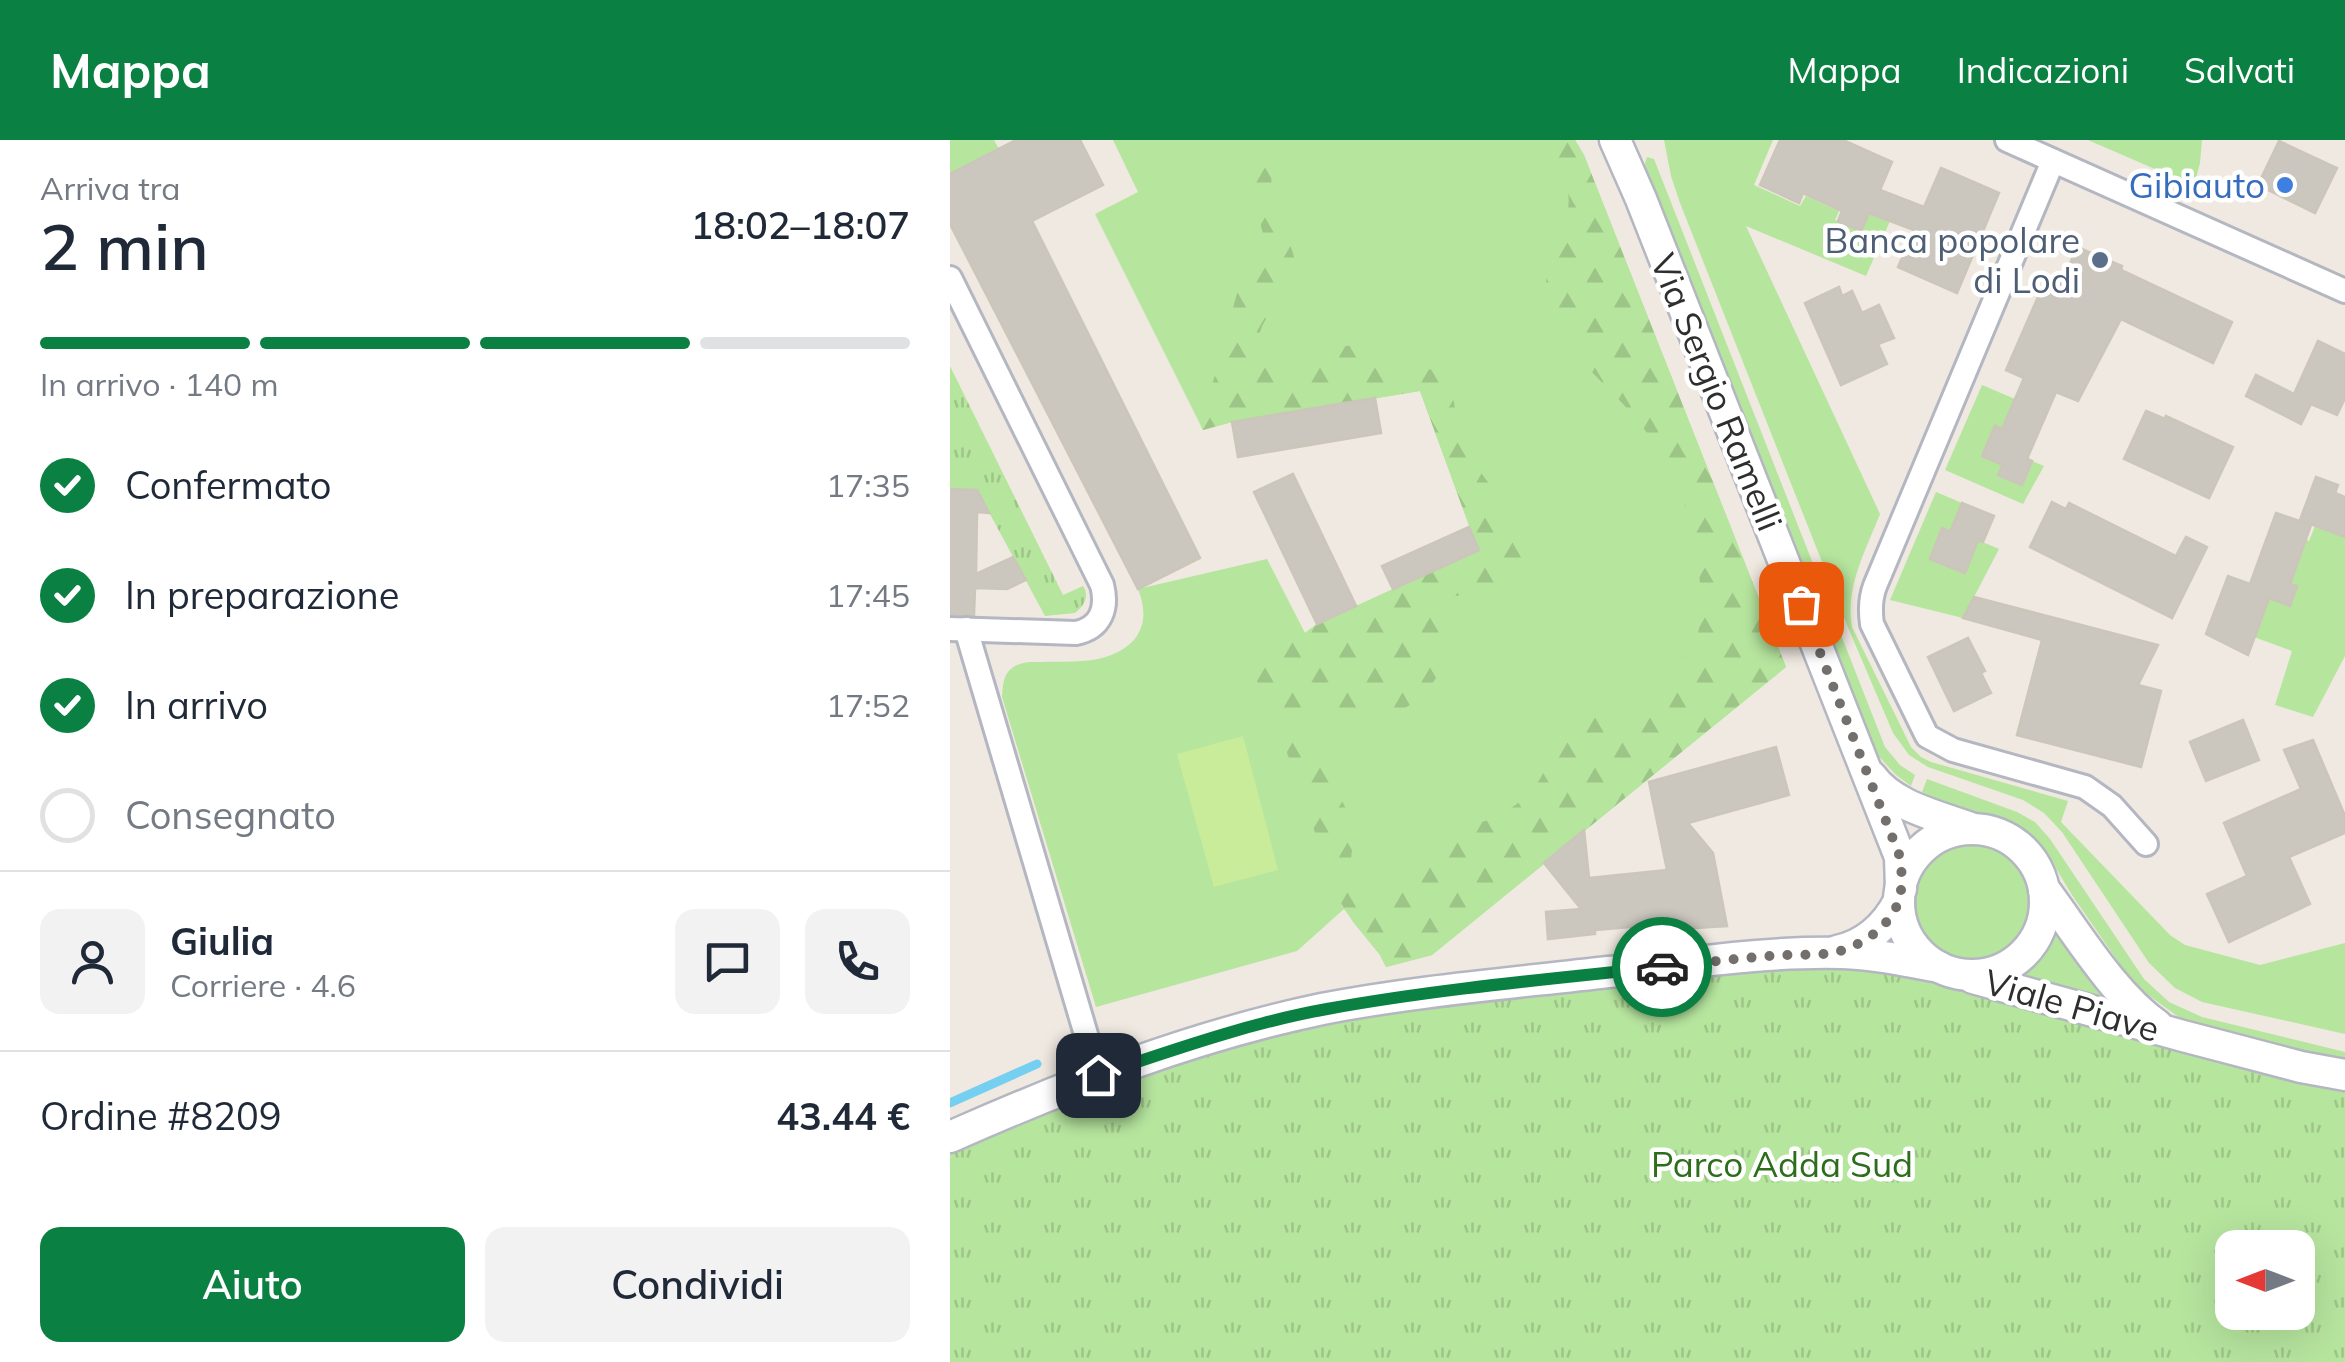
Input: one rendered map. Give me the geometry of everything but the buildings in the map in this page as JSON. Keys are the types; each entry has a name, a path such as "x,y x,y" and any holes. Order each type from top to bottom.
{"street":[{"name":"Via Sergio Ramelli","path":"1615,140 1900,857 1900,895"},
{"name":"Via Sergio Ramelli","path":"1638,140 1636,170 1641,199"},
{"path":"2007,140 2050,153 2345,291"},
{"path":"2050,153 1874,586 1870,611 1872,624 1927,736 1953,750 2085,787 2112,806 2146,844"},
{"path":"950,278 1102,585 1102,614 1096,625 1087,630 1076,633 958,629 1098,1075"},
{"name":"Via Sergio Ramelli","path":"1859,751 1872,778 1889,796 1973,829"},
{"name":"Viale Piave","path":"1829,953 1859,944 1892,914 1910,865 1926,846 1948,833 1973,829 1998,834 2020,846 2036,866 2044,889 2045,913 2038,935 2025,954 2006,968 1984,975 1950,971 1923,956 1910,940 1902,922 1900,895"},
{"name":"Viale Piave","path":"2044,889 2132,1004 2159,1026 2183,1036"},
{"name":"Viale Piave","path":"950,1138 1098,1075 1256,1025 1324,1009 1478,986 1717,960 1829,953 1892,959 1950,971 2183,1036 2345,1075"}],"green space":[{"path":"950,140 994,140 999,149 950,174"},
{"path":"1113,140 1575,140 1786,667 1432,955 1386,967 1344,909 1297,951 1096,1007 1002,697 1009,671 1023,663 1091,660 1124,649 1138,635 1143,622 1138,589 1267,559 1305,633 1478,550 1420,391 1203,430 1095,214 1138,192"},
{"path":"1255,140 1279,140 1272,165 1272,188 1295,265 1291,283 1260,332 1264,358 1272,367 1283,370 1329,351 1357,345 1369,347 1401,369 1442,370 1471,455 1503,504 1524,566 1521,583 1512,593 1492,598 1460,595 1444,605 1440,617 1443,658 1438,676 1408,706 1378,717 1317,714 1308,723 1310,747 1349,817 1355,881 1369,885 1399,884 1417,873 1441,839 1451,832 1494,818 1514,806 1540,779 1556,739 1566,726 1581,718 1627,714 1645,706 1686,657 1699,627 1699,564 1682,496 1648,434 1575,352 1557,324 1546,287 1569,196 1563,179 1549,161 1517,140 1575,140 1584,155 1786,667 1432,955 1386,967 1338,898 1285,747 1244,650 1305,633 1478,550 1420,391 1203,430 1243,271 1271,260 1251,193"},
{"path":"1664,140 1773,140 1754,185 1800,206 1806,196 1839,211 1835,220 1860,232 1869,213 1890,221 1866,276 1746,226 1880,514 1854,583 1852,627 1911,747 1931,762 2068,801 2061,822 2170,935 2185,945 2260,965 2345,943 2345,1034 2202,1002 2175,988 2149,963 2062,832 2044,813 2023,800 1928,767 1909,755 1893,733 1847,625 1680,203"},
{"path":"2088,140 2202,140 2194,186"},
{"path":"1647,157 1654,159 1885,747 1915,775 1911,786 1873,750 1647,177"},
{"path":"950,366 1063,595 1083,586 1085,601 1075,613 1045,616 977,490 950,489"},
{"path":"1982,385 2015,399 2002,429 1995,427 1982,456 2003,465 1999,475 2021,485 2032,461 2044,466 2023,504 1945,470"},
{"path":"1936,492 1962,503 1950,532 1943,529 1930,559 1978,540 1999,549 1963,618 1890,600"},
{"path":"2315,526 2345,537 2345,656 2313,717 2275,705 2292,651 2254,637 2269,598 2290,605 2297,587 2290,584"},
{"path":"1243,736 1278,870 1214,887 1177,754"},
{"path":"1927,779 2035,822 2144,979 2169,1002 2202,1017 2345,1052 2345,1064 2184,1021 2128,976 2045,850 2029,833 2014,823 1947,804 1922,792"},
{"path":"1972,843 1995,847 2014,860 2027,879 2031,902 2027,925 2014,944 1995,957 1972,961 1949,957 1930,944 1917,925 1913,902 1917,879 1930,860 1949,847"},
{"path":"2053,911 2131,1009 2003,979 2035,951"},
{"name":"Parco Adda Sud","path":"1826,963 1931,976 2307,1077 2345,1083 2345,1362 950,1362 950,1152 1096,1088 1258,1033 1467,997"}],"waterway":[{"path":"950,1103 1037,1064"}],"way so far":[{"path":"1662,967 1845,950 1882,926 1899,901 1900,857 1801,604"}],"place":[{"name":"Gibiauto","path":"2285,185"},
{"name":"Banca popolare di Lodi","path":"2100,260"}],"route":[{"path":"1098,1075 1256,1025 1324,1009 1478,986 1662,967"}]}
